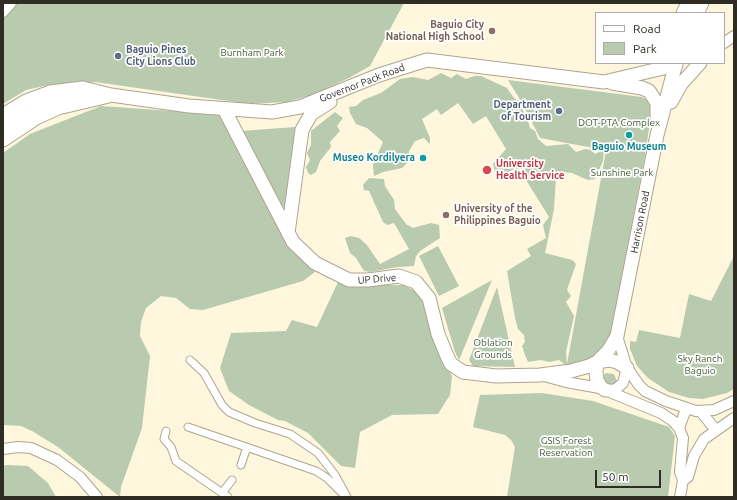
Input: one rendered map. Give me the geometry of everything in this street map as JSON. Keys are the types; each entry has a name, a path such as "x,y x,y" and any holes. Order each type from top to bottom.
{"highway":[{"path":"683,12 688,3"},
{"path":"698,12 702,3"},
{"name":"Governor Pack Road","path":"3,115 26,101 50,92 83,88 111,95 224,109 272,112 300,107 378,75 427,60 604,82 683,65"},
{"path":"288,233 302,130 311,114 325,105 380,81 428,65 446,62"},
{"path":"639,74 651,64"},
{"name":"Harrison Road","path":"617,336 657,135 683,65"},
{"path":"604,82 642,88 648,90 653,96 658,111 653,155"},
{"name":"Governor Pack Road","path":"3,140 36,118 58,108 111,95"},
{"name":"UP Drive","path":"224,109 288,233 302,252 315,263 342,278 356,281 399,276 416,282 423,289 432,307 438,334 451,364 462,372 496,376 540,375 581,369 597,362 608,351 617,336"},
{"path":"605,390 600,386 597,380 597,362 609,360 617,362 627,368"}],"main road":[{"path":"3,12 11,3"},
{"path":"725,42 734,36"},
{"path":"3,128 42,105 61,99 89,95 111,95"},
{"path":"617,336 627,368 638,385 645,391 686,409 701,412 714,410 734,401"},
{"path":"605,390 620,386 626,377 627,368"},
{"name":"UP Drive","path":"540,375 605,390 661,413 673,421 679,428"},
{"path":"680,497 683,480 680,472 682,438 679,428 686,409"},
{"path":"701,412 715,429"},
{"path":"683,480 688,477 694,456 704,439 715,429 734,418"},
{"path":"3,449 10,447 32,448 57,460 80,477 97,497"}],"street":[{"path":"190,360 204,372 222,404 229,412 255,423 290,434 318,453 335,475 347,497"},
{"path":"188,427 316,471 327,478 347,497"},
{"path":"166,431 164,439 171,447 176,461 225,495 232,480"},
{"path":"241,465 247,448"}],"green space":[{"name":"Burnham Park","path":"15,3 404,3 370,66 349,78 312,95 287,102 250,104 95,82 48,85 26,90 3,104 3,18"},
{"path":"441,73 451,78 457,74 466,79 474,76 481,76 507,88 514,98 520,102 520,106 527,117 530,128 535,131 538,139 546,146 568,144 576,152 585,149 591,150 595,154 604,150 540,138 521,101 508,80 642,97 647,100 652,108 645,156 610,338 601,353 589,360 567,366 559,360 549,362 541,360 528,362 522,346 525,342 524,335 518,329 515,318 507,271 531,256 527,249 546,238 543,225 549,217 521,172 521,168 512,170 503,175 495,172 493,164 506,149 486,116 473,124 458,103 441,115 437,109 422,119 430,138 430,144 424,138 415,141 409,151 409,161 402,168 383,172 374,176 373,165 383,142 367,128 356,124 350,113 349,107 356,106 363,100 381,93 400,79 413,77 428,80","holes":["604,150 606,151 567,364 566,352 574,316 566,302 571,296 567,290 576,264 572,260 545,253 554,209 556,177 564,172 572,173 588,180 595,179 603,161"]},
{"path":"101,106 214,114 226,117 285,241 315,272 303,281 203,310 190,309 176,298 161,296 146,308 141,322 140,336 150,356 142,428 121,487 120,497 58,447 32,431 21,426 3,425 3,153 30,134"},
{"path":"335,112 343,118 337,126 340,131 330,142 331,147 320,161 316,172 311,175 308,173 306,167 310,160 307,153 311,145 311,131"},
{"path":"295,127 287,206 279,207 241,131"},
{"path":"369,178 384,179 385,186 394,200 395,209 406,224 413,228 431,223 439,225 440,238 420,251 416,256 414,266 397,267 371,272 364,271 356,258 350,253 345,238 351,236 359,238 367,245 380,264 409,249 394,223 387,225 383,222 369,191 364,190 363,185"},
{"path":"438,246 459,286 439,296 419,256"},
{"name":"Sky Ranch Baguio","path":"734,256 734,389 727,393 703,399 689,398 669,392 648,378 637,366 630,349 630,341 636,342 639,330 680,338 689,294 711,301"},
{"path":"339,280 372,285 404,285 415,291 424,302 430,321 432,337 452,376 450,395 438,414 392,415 360,432 355,468 341,466 308,433 249,405 229,391 220,368 231,333 286,331 292,320 317,327"},
{"name":"Oblation Grounds","path":"492,280 459,360 455,352 442,308"},
{"name":"Oblation Grounds","path":"497,287 515,367 473,366 469,360"},
{"path":"606,373 614,374 617,381 616,385 605,387 603,376"},
{"name":"GSIS Forest Reservation","path":"542,393 593,401 669,427 675,436 668,497 507,497 515,447 511,440 505,435 473,427 480,395"},
{"path":"3,466 28,466 48,483 56,497 3,497"}],"place":[{"name":"Baguio City National High School","path":"492,31"},
{"name":"Baguio Pines City Lions Club","path":"118,56"},
{"name":"Department of Tourism","path":"559,111"},
{"name":"Baguio Museum","path":"629,135"},
{"name":"Museo Kordilyera","path":"423,158"},
{"name":"University Health Service","path":"487,170"},
{"name":"University of the Philippines Baguio","path":"446,215"}],"park label":[{"name":"DOT-PTA Complex","path":"619,123"},
{"name":"Sunshine Park","path":"622,173"}]}
